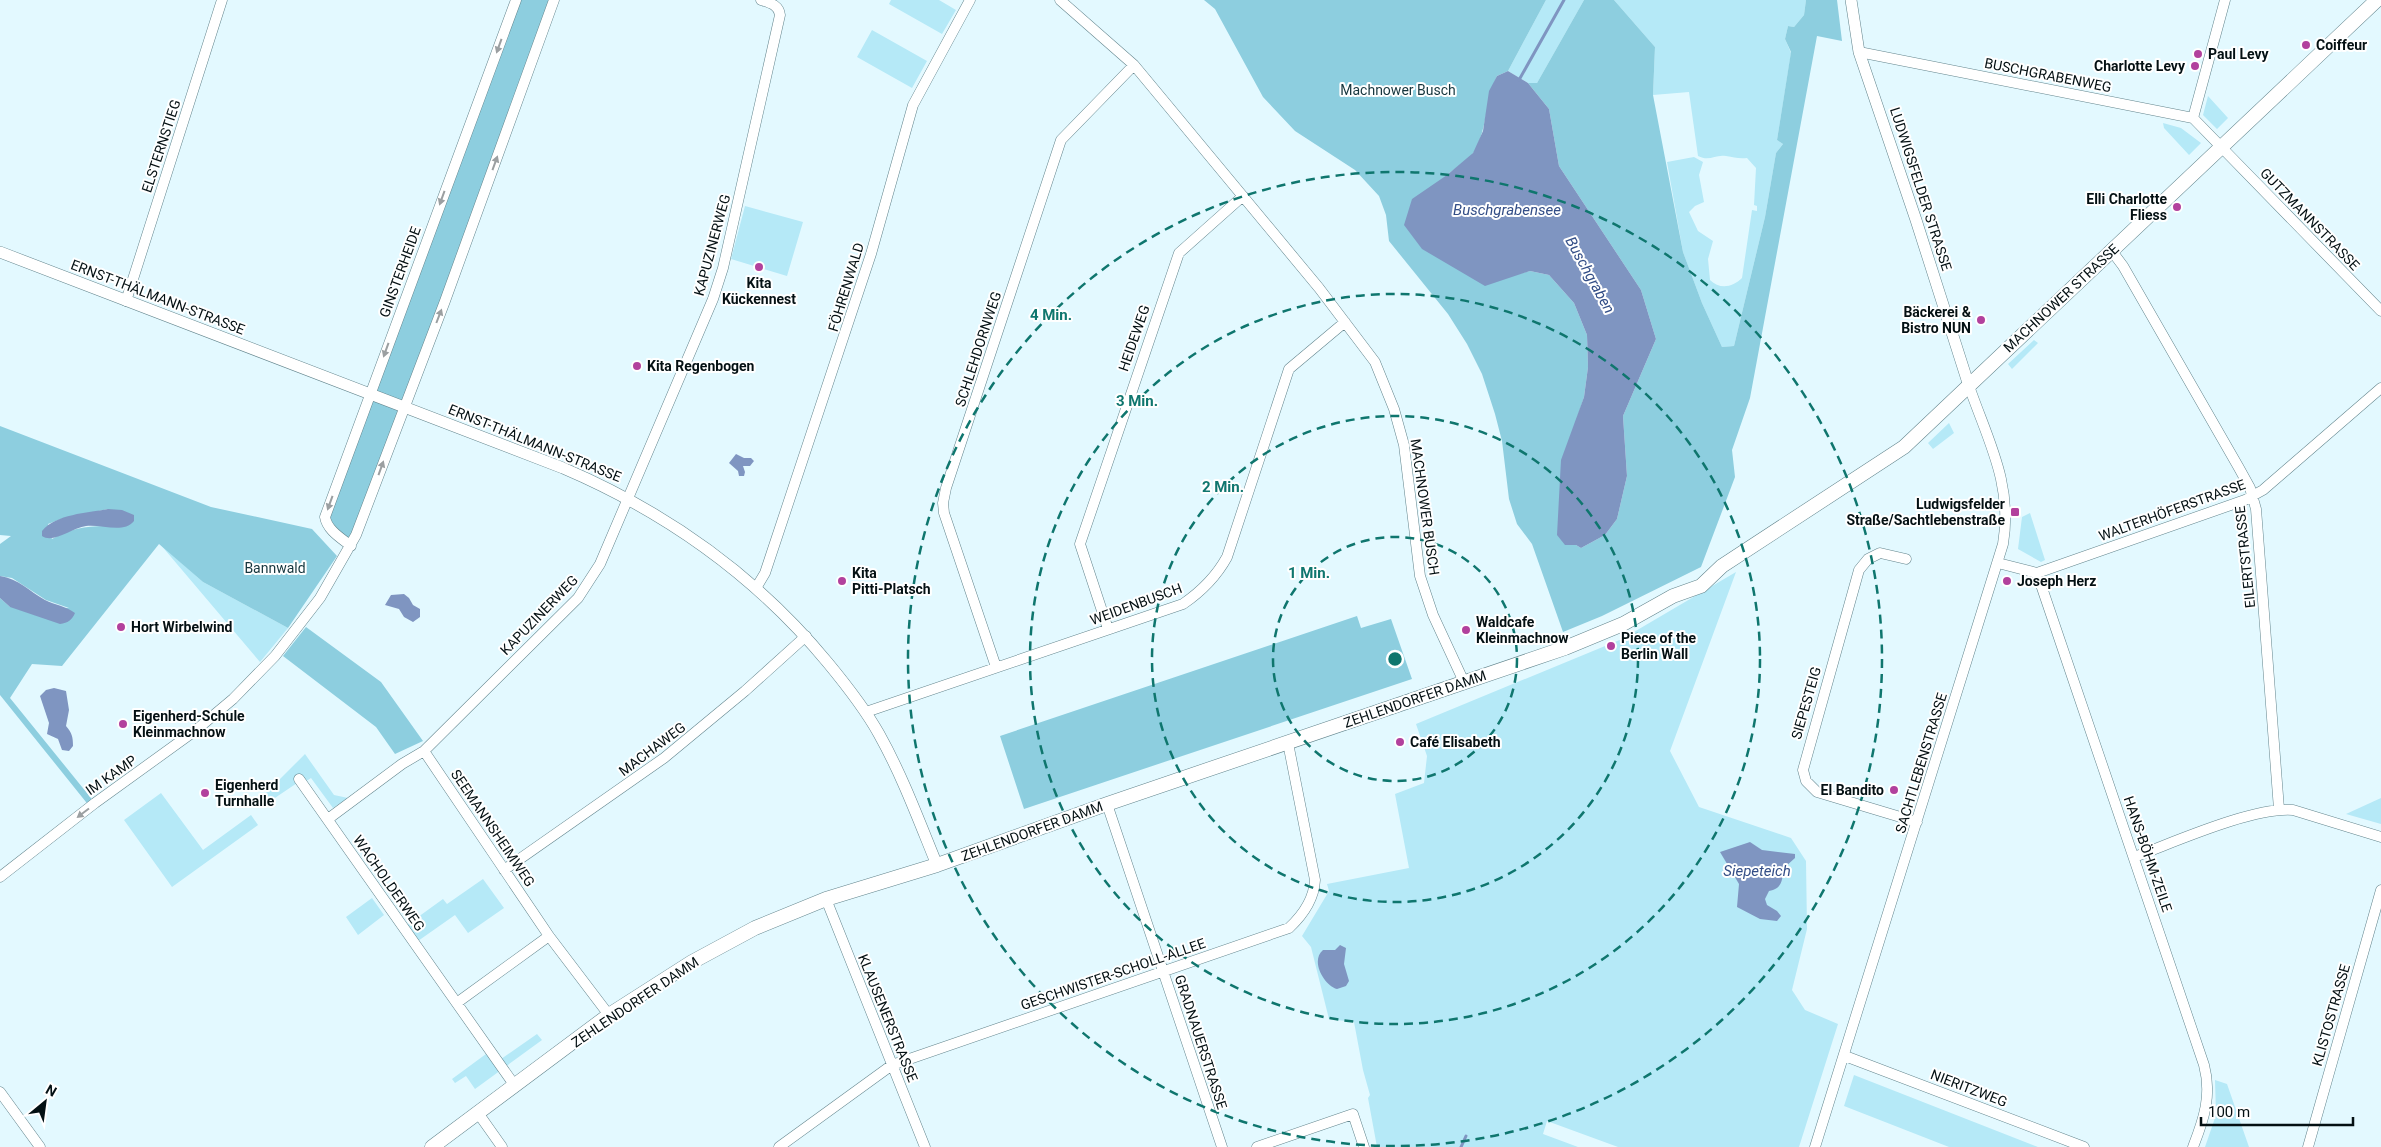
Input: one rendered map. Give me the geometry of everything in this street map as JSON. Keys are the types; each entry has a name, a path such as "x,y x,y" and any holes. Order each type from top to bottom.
{"main road":[{"name":"MACHNOWER STRASSE","path":"1694,584 1904,447 2377,0"},
{"name":"ZEHLENDORFER DAMM","path":"432,1147 609,1015 692,962 755,928 826,899 937,865 1107,804 1589,639 1623,624 1694,584"}],"street":[{"name":"ELSTERNSTIEG","path":"126,301 222,0"},
{"name":"GINSTERHEIDE","path":"351,546 334,533 326,523 325,517 516,0"},
{"path":"351,546 445,302 554,0"},
{"name":"KAPUZINERWEG","path":"424,751 578,598 600,564 714,299 723,268 780,15 780,10 775,6 760,0"},
{"name":"FÖHRENWALD","path":"756,588 764,573 844,339 871,254 913,104 970,0"},
{"name":"MACHNOWER BUSCH","path":"1060,0 1134,65 1346,322 1375,362 1394,409 1404,444 1420,576 1433,615 1464,682"},
{"name":"LUDWIGSFELDER STRASSE","path":"1851,0 1859,52 1916,220 1969,386"},
{"path":"2220,147 2193,118 2225,0"},
{"name":"BUSCHGRABENWEG","path":"1859,52 2193,118"},
{"name":"SCHLEHDORNWEG","path":"996,666 944,513 943,503 946,488 1061,140 1134,65"},
{"name":"GUTZMANNSTRASSE","path":"2220,147 2381,311"},
{"name":"HEIDEWEG","path":"1108,629 1080,544 1179,253 1243,196"},
{"name":"EILERTSTRASSE","path":"2111,250 2123,266 2253,496 2262,573 2279,809"},
{"name":"ERNST-THÄLMANN-STRASSE","path":"0,252 563,468 629,499 709,550 756,588 806,636 866,712 890,755 937,865"},
{"name":"WEIDENBUSCH","path":"866,712 996,666 1183,604 1212,581 1227,557 1289,369 1346,322"},
{"name":"SACHTLEBENSTRASSE","path":"1815,1147 1998,563 2006,524 2004,484 1969,386"},
{"name":"WALTERHÖFERSTRASSE","path":"2037,573 2253,496 2263,490 2381,388"},
{"name":"IM KAMP","path":"0,877 233,699 266,667 298,628 320,598 351,546"},
{"name":"SIEPESTEIG","path":"1906,559 1880,553 1868,559 1859,570 1803,770 1806,782 1817,792 1917,822"},
{"path":"1998,563 2037,573"},
{"name":"HANS-BÖHM-ZEILE","path":"2037,573 2208,1079 2207,1107 2193,1147"},
{"name":"MACHAWEG","path":"504,870 672,752 745,691 806,636"},
{"name":"GESCHWISTER-SCHOLL-ALLEE","path":"779,1147 892,1065 1289,928 1299,918 1314,895 1315,880 1288,743"},
{"path":"328,819 402,764 424,751"},
{"name":"SEEMANNSHEIMWEG","path":"424,751 549,936 609,1015"},
{"name":"WACHOLDERWEG","path":"299,779 458,1002 515,1086"},
{"name":"GRADNAUERSTRASSE","path":"1107,804 1222,1147"},
{"path":"2134,857 2223,825 2279,809 2293,810 2381,837"},
{"name":"KLISTOSTRASSE","path":"2308,1147 2381,890"},
{"name":"KLAUSENERSTRASSE","path":"826,899 925,1147"},
{"path":"458,1002 549,936"},
{"name":"NIERITZWEG","path":"1845,1056 2084,1147"},
{"path":"0,1092 40,1147"},
{"path":"478,1113 502,1147"},
{"path":"1257,1147 1352,1114 1364,1147"}],"shaded area":[{"path":"891,0 939,0 956,10 942,34 889,4"},
{"path":"1546,0 1584,0 1537,83 1528,83 1508,71"},
{"path":"1614,0 1806,0 1804,15 1794,27 1788,26 1785,39 1791,53 1777,140 1783,144 1776,153 1765,217 1734,346 1722,347 1702,303 1683,252 1667,162 1694,157 1703,162 1699,175 1704,202 1695,206 1689,212 1698,231 1713,241 1708,259 1710,280 1722,286 1735,284 1742,278 1752,210 1757,211 1757,206 1754,205 1756,168 1747,158 1722,156 1702,158 1698,156 1689,92 1653,95 1655,47"},
{"path":"872,30 927,61 912,88 857,57"},
{"path":"2208,96 2228,118 2217,129 2203,115"},
{"path":"2163,123 2181,128 2201,143 2189,155 2164,128"},
{"path":"745,206 803,222 787,276 731,259"},
{"path":"2034,340 2038,343 2012,369 2008,364"},
{"path":"1949,423 1954,433 1933,449 1928,443"},
{"path":"2030,513 2045,560 2041,562 2018,549 2022,517"},
{"path":"160,544 203,582 288,628 260,662"},
{"path":"1736,572 1670,751 1699,807 1791,838 1806,861 1807,929 1792,990 1805,1010 1838,1024 1799,1147 1618,1147 1547,1121 1543,1134 1578,1147 1377,1147 1368,1098 1370,1095 1354,1022 1329,1019 1311,947 1302,936 1329,891 1327,884 1409,868 1395,794 1424,783 1427,756 1416,724 1622,639"},
{"path":"305,754 334,795 348,798 333,808 311,778 305,782 303,779 260,808 256,803"},
{"path":"161,793 203,850 251,815 258,825 172,887 124,820"},
{"path":"2381,798 2381,824 2346,814"},
{"path":"483,879 504,908 468,933 455,915 418,941 407,925 443,899 447,904"},
{"path":"372,898 384,915 358,935 346,917"},
{"path":"537,1034 542,1040 475,1089 466,1076 455,1083 452,1079 486,1054 494,1064"},
{"path":"1854,1075 2038,1147 1949,1147 1844,1106"},
{"path":"2215,1080 2227,1084 2249,1147 2205,1147 2216,1115"}],"green space":[{"path":"516,0 554,0 351,546 326,523"},
{"name":"Machnower Busch","path":"1204,0 1546,0 1508,71 1497,76 1490,95 1479,143 1474,152 1447,175 1510,276 1530,271 1549,275 1574,303 1587,335 1588,367 1584,397 1577,418 1576,545 1581,548 1605,535 1617,519 1627,476 1623,416 1656,339 1641,290 1559,166 1549,109 1528,83 1537,83 1584,0 1614,0 1655,47 1653,95 1683,252 1702,303 1722,347 1734,346 1765,217 1776,153 1783,144 1777,140 1791,52 1785,39 1788,26 1794,27 1804,15 1806,0 1837,0 1842,41 1817,36 1750,398 1732,450 1735,477 1701,567 1602,616 1563,632 1532,544 1517,524 1509,499 1502,441 1495,414 1482,374 1467,344 1448,314 1389,241 1386,215 1379,196 1355,170 1295,131 1263,97 1215,9"},
{"name":"Bannwald","path":"0,426 211,507 312,529 337,556 288,628 203,582 159,544 62,666 32,664 10,698 95,803 90,807 0,695 0,598 10,607 69,608 46,600 12,578 0,576 0,544 11,536 0,535","holes":["108,509 104,526 78,529 52,539 48,524 61,519"]},
{"path":"1357,616 1361,628 1391,619 1412,679 1024,809 1000,736"},
{"path":"306,627 381,682 423,741 395,754 376,727 283,656"}],"water":[{"name":"Buschgrabensee","path":"1508,71 1528,83 1549,109 1559,166 1641,290 1656,339 1623,416 1627,476 1617,519 1605,535 1581,548 1576,545 1565,545 1557,535 1561,460 1584,397 1588,367 1587,335 1574,303 1549,275 1530,271 1485,286 1422,249 1404,225 1412,199 1447,175 1473,153 1483,131 1489,91 1497,76"},
{"path":"736,454 744,458 751,458 754,461 750,466 743,466 744,476 739,476 738,471 729,463"},
{"path":"108,509 122,510 134,515 134,521 130,525 118,528 86,526 57,537 46,538 42,536 42,531 55,521 72,515"},
{"path":"0,576 13,580 45,600 72,611 75,613 74,615 69,621 60,624 10,607 0,598"},
{"path":"404,594 413,605 420,609 420,617 413,622 404,617 399,609 385,605 391,595"},
{"path":"54,688 66,691 69,710 66,726 71,733 73,743 69,751 62,750 58,739 47,734 49,723 40,696 46,690"},
{"name":"Siepeteich","path":"1750,842 1762,850 1795,854 1795,858 1785,867 1780,885 1774,890 1769,891 1765,899 1767,905 1781,916 1777,921 1760,919 1737,907 1739,884 1720,852"},
{"path":"1340,945 1346,948 1344,964 1349,981 1346,986 1337,989 1332,987 1323,978 1318,966 1318,960 1323,950 1335,950"}],"waterway":[{"name":"Buschgraben","path":"1519,80 1564,0"},
{"name":"Buschgraben","path":"1461,1147 1466,1136"}],"place":[{"name":"Coiffeur","path":"2306,45"},
{"name":"Paul Levy","path":"2198,54"},
{"name":"Charlotte Levy","path":"2195,66"},
{"name":"Elli Charlotte Fliess","path":"2177,207"},
{"name":"Kita Kückennest","path":"759,267"},
{"name":"Bäckerei & Bistro NUN","path":"1981,320"},
{"name":"Kita Regenbogen","path":"637,366"},
{"name":"Ludwigsfelder Straße/Sachtlebenstraße","path":"2015,512"},
{"name":"Kita Pitti-Platsch","path":"842,581"},
{"name":"Joseph Herz","path":"2007,581"},
{"name":"Hort Wirbelwind","path":"121,627"},
{"name":"Waldcafe Kleinmachnow","path":"1466,630"},
{"name":"Piece of the Berlin Wall","path":"1611,646"},
{"name":"Eigenherd-Schule Kleinmachnow","path":"123,724"},
{"name":"Café Elisabeth","path":"1400,742"},
{"name":"El Bandito","path":"1894,790"},
{"name":"Eigenherd Turnhalle","path":"205,793"}]}
